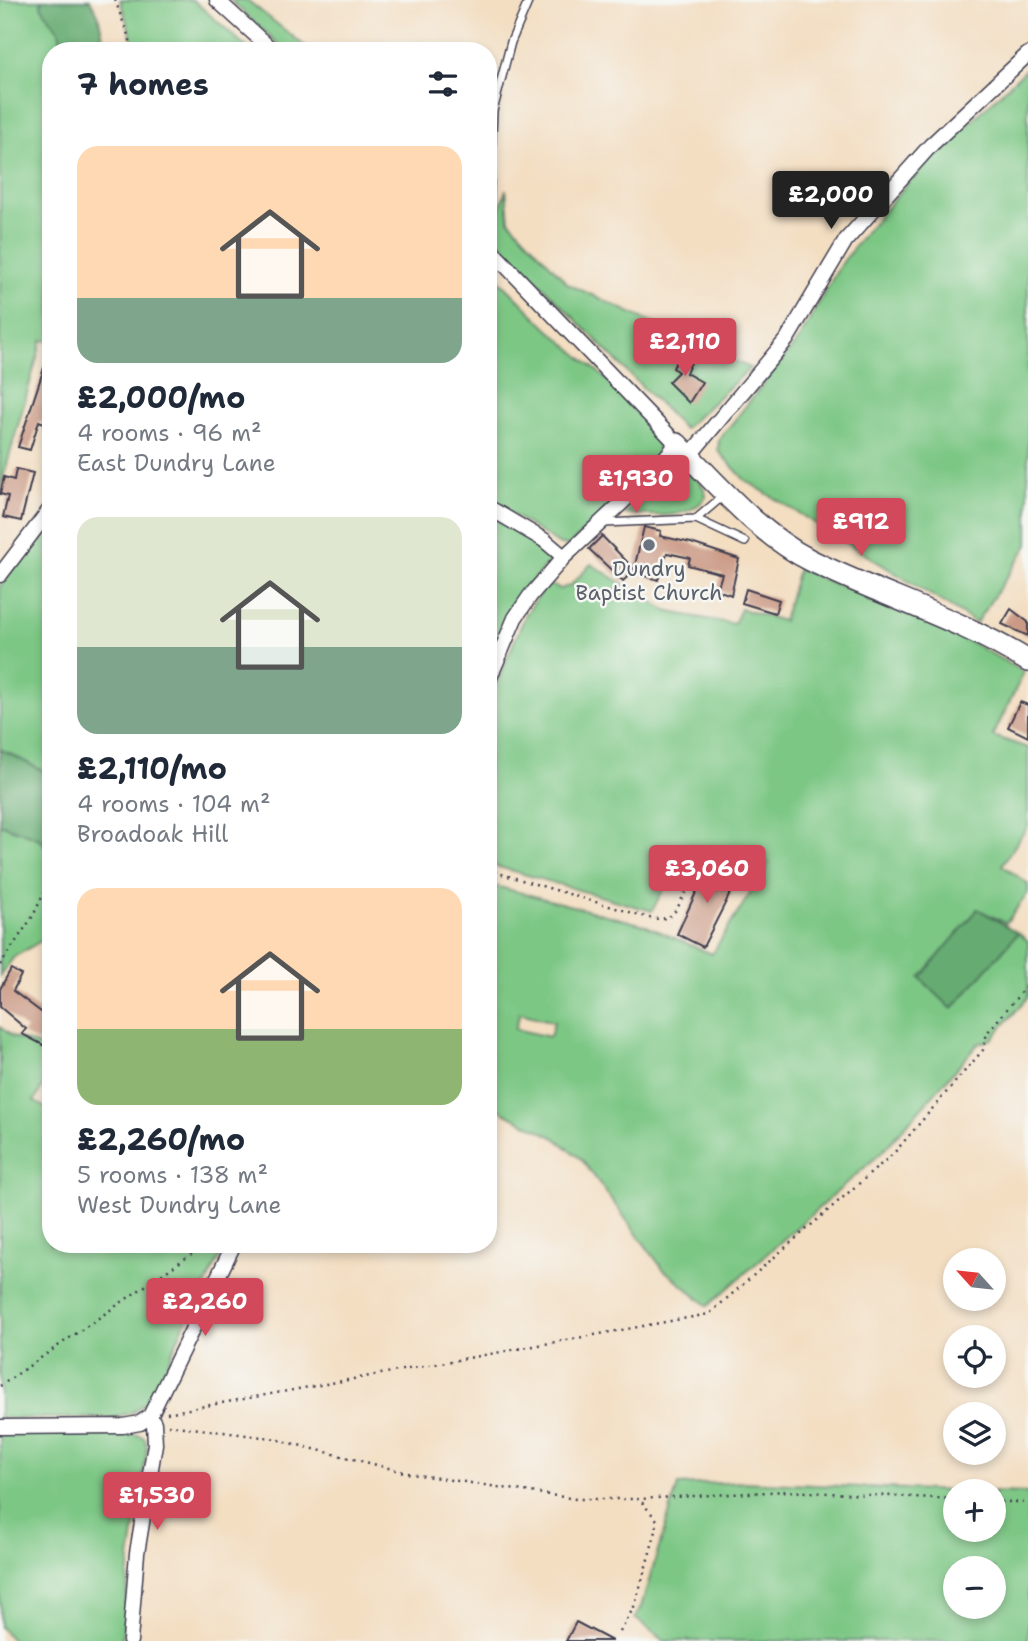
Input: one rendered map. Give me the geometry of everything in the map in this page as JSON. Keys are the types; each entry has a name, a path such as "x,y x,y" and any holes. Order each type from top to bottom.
{"street":[{"path":"217,0 263,42"},
{"path":"497,661 515,618 564,557 683,450 787,339 846,240 931,145 1028,54"},
{"path":"497,256 749,516 808,559 936,612 996,641 1028,661"},
{"path":"497,512 544,540 564,557"},
{"path":"0,575 42,520"},
{"path":"130,1641 136,1553 155,1444 152,1420 230,1253"},
{"path":"0,1427 123,1426 152,1420"}],"lane":[{"path":"497,96 511,42 529,0"},
{"path":"696,519 725,494"},
{"path":"603,523 696,519 745,542"}],"path":[{"path":"115,0 131,42"},
{"path":"497,873 653,919 668,918 677,909 700,862"},
{"path":"0,965 33,916 42,897"},
{"path":"152,1420 709,1314 894,1153 983,1050 987,1032 1028,984"},
{"path":"0,1386 193,1253"},
{"path":"152,1420 271,1438 412,1474 513,1492 576,1499 786,1492 943,1498"},
{"path":"620,1632 635,1605 656,1531 657,1520 639,1499"},
{"path":"1006,1502 1028,1503"}],"green space":[{"path":"0,0 42,0 41,6 59,31 61,42 42,42 42,340 0,489"},
{"path":"42,0 90,0 98,14 104,42 61,42 59,31 41,6"},
{"path":"120,0 193,0 241,42 133,42"},
{"path":"230,0 247,0 300,42 276,42"},
{"path":"1028,67 1028,545 976,623 745,480 718,451 719,440 799,339 839,267 866,232 914,176"},
{"path":"506,189 509,220 568,284 750,368 684,429 497,240 497,219"},
{"path":"497,278 547,328 626,396 658,435 657,456 639,482 569,545 560,545 497,505"},
{"path":"677,465 692,473 703,487 706,497 698,505 669,515 625,514 664,471"},
{"path":"497,519 553,557 513,604 497,645"},
{"path":"42,531 42,770 0,749 0,586"},
{"path":"591,564 669,612 734,624 741,609 783,621 798,569 945,628 1024,672 993,736 1028,748 1028,826 1002,865 1028,884 1028,893 1006,923 977,909 952,1008 1018,933 1028,941 1028,997 992,1039 978,1044 882,1152 708,1306 663,1269 582,1160 555,1138 497,1109 497,886 644,925 712,954 769,863 745,852 687,845 652,911 497,867 497,682 526,614 547,584 561,589 571,585","holes":["520,1013 554,1022 550,1037 515,1029"]},
{"path":"0,749 42,770 42,842 0,824"},
{"path":"0,824 42,842 42,940 14,957 0,976"},
{"path":"978,909 1018,933 952,1009 920,978"},
{"path":"0,1027 13,1037 42,1047 42,1087 34,1101 42,1106 42,1253 222,1253 183,1327 161,1379 150,1398 133,1412 112,1418 0,1418"},
{"path":"0,1435 138,1435 145,1438 147,1448 130,1559 122,1641 13,1641 0,1627"},
{"path":"744,1482 943,1490 943,1542 1006,1542 1006,1492 1028,1493 1028,1641 664,1641 635,1618 641,1607 678,1485"}],"building":[{"path":"681,352 693,358 686,373 702,382 689,403 668,382 678,372 673,368"},
{"path":"42,374 42,422 39,421 30,450 18,447"},
{"path":"16,469 33,473 21,521 3,517 8,496 0,494 4,477 14,480"},
{"path":"644,527 661,531 660,536 739,559 731,595 717,590 722,574 688,565 690,558 667,553 658,580 633,572 623,581 589,549 602,536 634,569"},
{"path":"746,589 779,600 775,613 742,603"},
{"path":"1011,609 1028,622 1028,636 1002,624"},
{"path":"1020,702 1028,705 1028,737 1008,727"},
{"path":"709,864 738,878 703,947 677,934"},
{"path":"11,969 21,975 13,991 42,1013 42,1044 22,1034 26,1029 0,1007 0,989"},
{"path":"576,1622 612,1641 566,1641"}],"place":[{"name":"Dundry Baptist Church","path":"649,545"}]}
